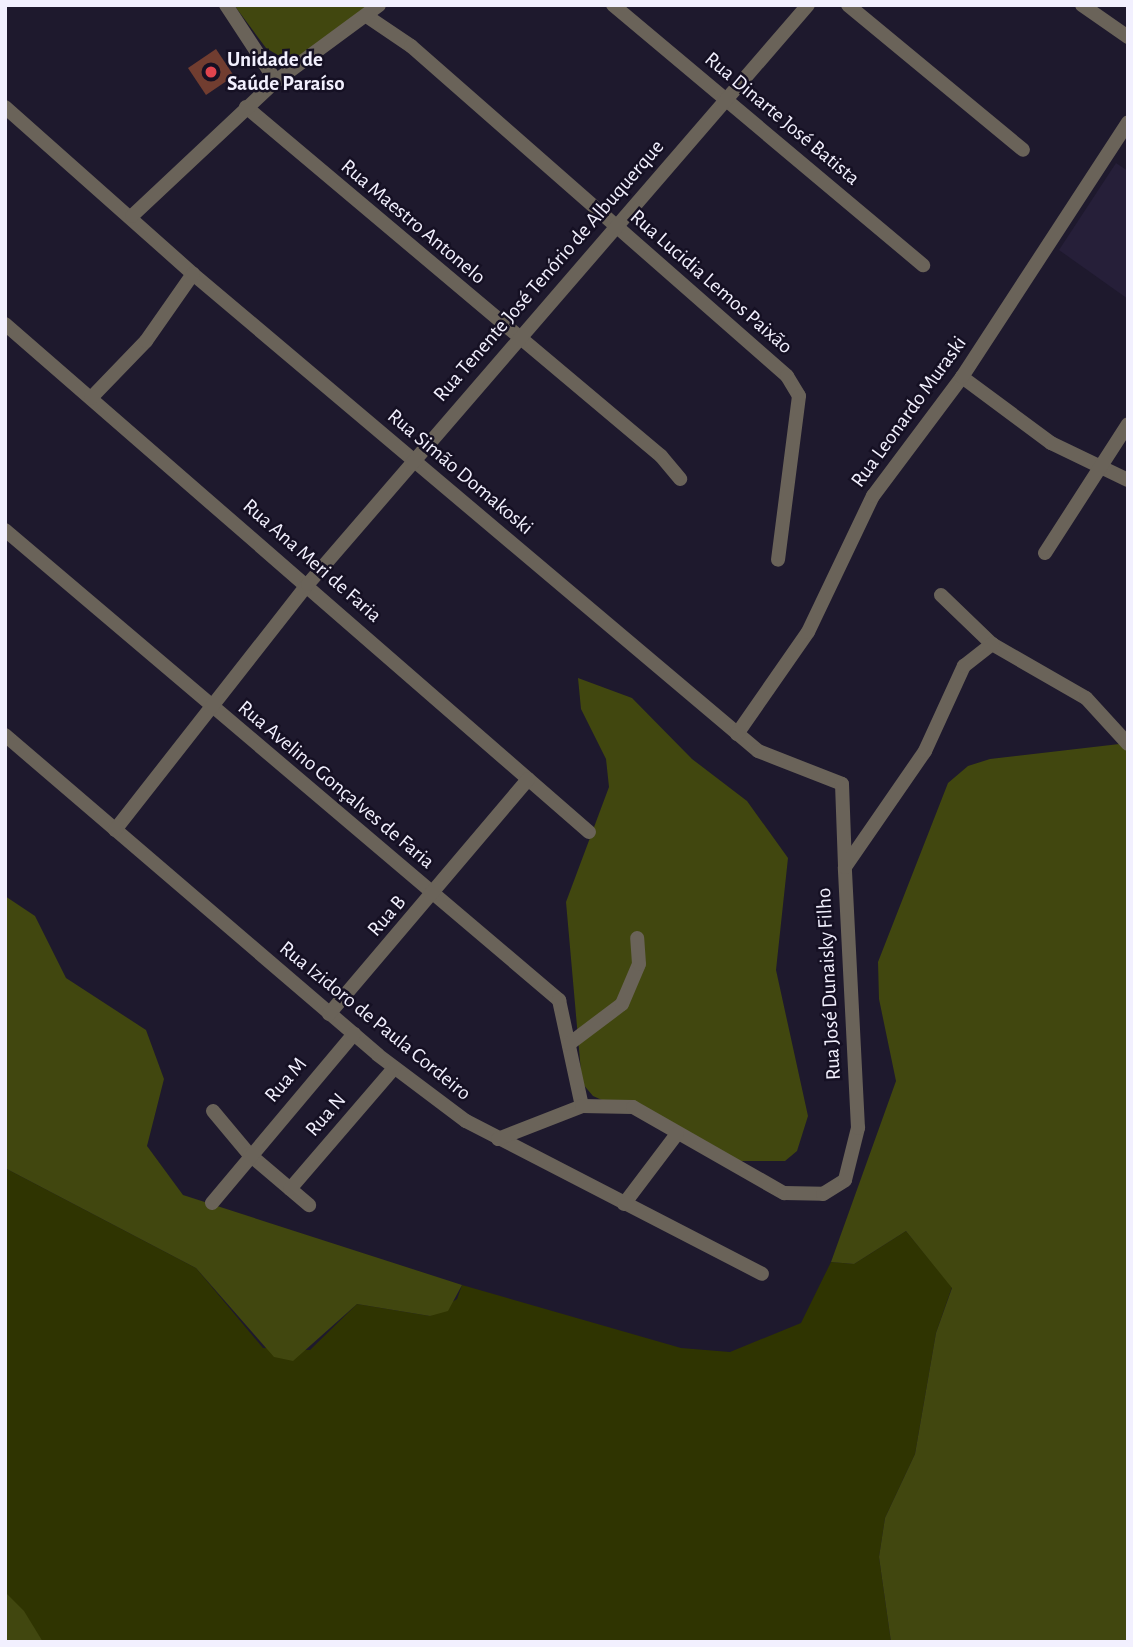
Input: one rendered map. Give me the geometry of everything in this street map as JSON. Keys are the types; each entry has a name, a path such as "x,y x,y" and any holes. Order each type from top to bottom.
{"street":[{"path":"226,5 276,81"},
{"path":"132,216 276,81 368,17 379,5"},
{"name":"Rua Dinarte José Batista","path":"613,5 923,265"},
{"name":"Rua Tenente José Tenório de Albuquerque","path":"115,830 209,705 308,584 615,225 808,5"},
{"path":"848,5 1023,150"},
{"path":"1082,5 1128,37"},
{"name":"Rua Lucidia Lemos Paixão","path":"368,17 411,46 787,376 799,397 778,560"},
{"name":"Rua Simão Domakoski","path":"5,107 132,216 193,274 737,734 768,757 842,784 845,867"},
{"name":"Rua Maestro Antonelo","path":"246,107 518,339 662,456 680,479"},
{"name":"Rua Leonardo Muraski","path":"737,734 808,632 873,496 962,377 1128,122"},
{"path":"90,398 146,341 193,274"},
{"name":"Rua Ana Meri de Faria","path":"5,324 308,584 589,832"},
{"path":"962,377 1051,443 1102,464 1128,480"},
{"path":"1045,553 1128,424"},
{"name":"Rua Avelino Gonçalves de Faria","path":"5,530 559,1000 582,1106"},
{"path":"941,595 992,644 1086,698 1128,744"},
{"name":"Rua José Dunaisky Filho","path":"582,1106 649,1111 677,1135 784,1193 823,1194 845,1180 858,1128 845,867 925,751 964,666 992,644"},
{"name":"Rua Izidoro de Paula Cordeiro","path":"5,735 394,1068 498,1139 762,1275"},
{"name":"Rua B","path":"329,1014 528,779"},
{"path":"569,1044 622,1004 639,964 637,938"},
{"name":"Rua M","path":"212,1203 249,1154 354,1034"},
{"name":"Rua N","path":"290,1189 394,1068"},
{"path":"498,1139 582,1106"},
{"path":"213,1111 249,1154 309,1205"},
{"path":"624,1204 677,1135"}],"shaded area":[{"path":"1116,163 1128,171 1128,299 1059,250"}],"green space":[{"path":"234,5 373,5 312,57 286,60 266,48"},
{"path":"578,678 632,698 692,759 747,801 788,858 776,970 808,1116 797,1151 785,1161 738,1161 593,1096 582,1083 566,902 609,787 606,759 581,709"},
{"path":"1128,743 1128,1642 891,1642 879,1557 885,1518 915,1454 936,1333 952,1288 906,1231 854,1264 831,1262 896,1081 879,999 878,962 948,783 968,766 990,759"},
{"path":"5,896 35,916 66,978 146,1030 164,1079 147,1146 183,1195 462,1285 448,1311 430,1316 357,1304 293,1361 274,1357 196,1268 5,1168"},
{"path":"5,1168 196,1268 263,1348 310,1350 357,1304 430,1316 457,1299 462,1285 681,1348 730,1352 801,1323 831,1262 854,1264 906,1231 952,1287 936,1333 915,1454 885,1518 879,1557 891,1642 43,1642 5,1592"},
{"path":"5,1592 24,1611 43,1642 5,1642"}],"building":[{"name":"Unidade de Saúde Paraíso","path":"216,49 234,76 206,95 188,68"}],"place":[{"name":"Unidade de Saúde Paraíso","path":"211,72"}]}
